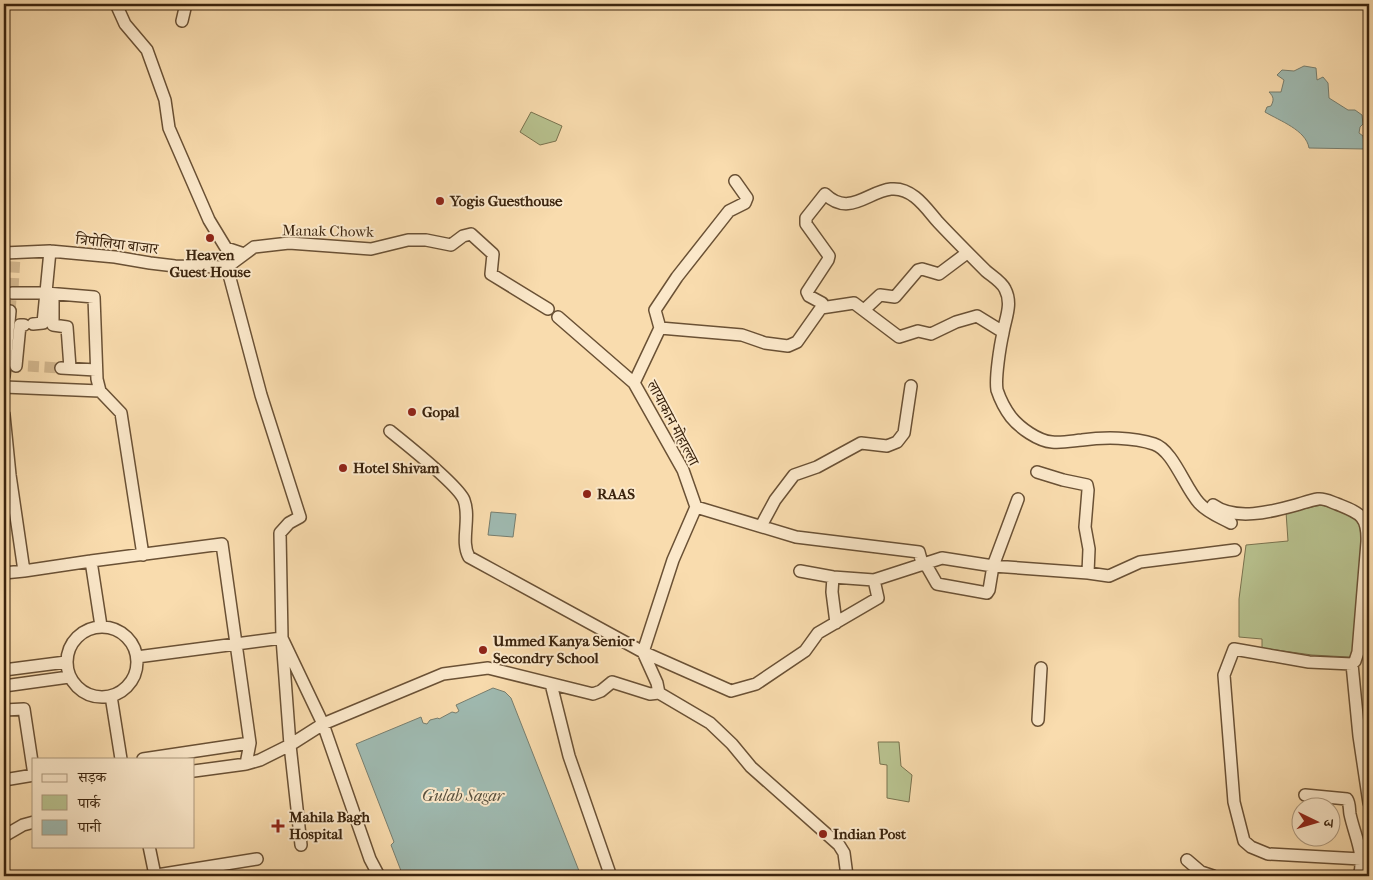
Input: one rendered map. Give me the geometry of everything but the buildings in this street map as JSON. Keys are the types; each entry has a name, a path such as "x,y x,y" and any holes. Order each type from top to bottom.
{"street":[{"path":"116,4 125,24 147,50 165,100 169,128 209,220 226,248 244,254"},
{"path":"182,21 186,4"},
{"name":"लायाकान मोहाल्ला","path":"696,507 683,470 634,383 660,328 656,310 677,276 729,211 745,203 747,198 735,181"},
{"path":"660,328 742,335 765,343 788,346 797,342 821,308 822,303 809,296 807,292 829,256 806,224 806,218 825,194 832,201 840,204 862,201 885,189 903,190 915,197 967,252 1005,288 1008,307 997,384 1002,402 1021,427 1043,440 1051,442 1083,439 1134,439 1155,444 1170,458 1191,492 1205,509 1231,523"},
{"name":"Manak Chowk","path":"244,254 254,247 289,243 371,249 408,240 426,240 452,245 462,236 471,234 493,254 491,274 548,309"},
{"path":"39,324 50,294 50,251"},
{"name":"त्रिपोलिया बाजार","path":"11,254 50,251 115,257 175,266 227,266"},
{"path":"864,310 880,294 895,297 918,270 922,269 939,274 967,252"},
{"path":"244,254 227,266 261,395 300,517 290,523 280,534 282,638 290,745 301,844"},
{"path":"12,294 94,297 96,370 100,391 122,414 143,555"},
{"path":"821,308 854,302 899,337 918,331 932,334 956,322 977,316 1003,332"},
{"path":"4,375 10,312"},
{"path":"558,317 634,383"},
{"path":"4,375 22,366 20,325 39,324 66,327 65,368 96,370"},
{"path":"761,526 775,500 794,475 816,467 861,443 887,446 897,442 904,433 911,386"},
{"path":"4,387 100,391"},
{"path":"4,414 10,475 24,571"},
{"path":"390,431 442,476 464,498 468,518 465,549 469,557 643,652 731,690 756,684 805,651 818,633 878,598 874,580"},
{"path":"1038,472 1087,485 1085,527 1089,549 1088,573"},
{"path":"1191,492 1202,497 1215,507 1231,513 1247,514 1321,499 1361,516 1367,526 1358,652 1352,664 1359,736 1369,803"},
{"path":"659,693 657,683 643,652 674,560 696,507 796,537 919,552 923,563 936,584 985,593 989,590 993,566 1018,499"},
{"path":"4,573 222,544 250,743 246,764"},
{"path":"800,572 874,580 942,558 993,566 1109,576 1140,562 1235,550"},
{"path":"91,561 101,626"},
{"path":"833,577 832,592 836,623"},
{"path":"101,626 111,627 121,632 131,643 137,657 134,677 128,685 121,692 102,698 82,692 74,685 69,676 66,662 68,649 73,640 81,632 101,626"},
{"path":"137,657 282,638"},
{"path":"282,638 323,724 370,859 379,876"},
{"path":"1305,795 1347,799 1363,868 1268,854 1259,851 1244,841 1234,802 1224,675 1234,649 1309,662 1352,664"},
{"path":"4,670 66,662"},
{"path":"195,771 246,764 260,760 290,745 323,724 443,674 488,668 593,694 601,691 612,682 650,694 659,693 710,723 732,744 751,767 839,845 844,853 848,876"},
{"path":"1038,720 1041,668"},
{"path":"4,686 69,676"},
{"path":"551,684 569,756 609,871 608,876"},
{"path":"111,696 121,758"},
{"path":"4,710 24,709 32,762"},
{"path":"150,758 250,743"},
{"path":"4,780 32,775"},
{"path":"4,836 23,825 32,823"},
{"path":"149,848 152,869 155,875 257,859"},
{"path":"1187,860 1200,872 1213,876"}],"green space":[{"path":"531,112 562,126 556,141 540,145 520,132"},
{"path":"1322,505 1358,517 1363,526 1353,655 1349,657 1312,655 1262,648 1262,639 1239,637 1239,599 1246,545 1288,541 1286,512"},
{"path":"878,742 899,742 901,766 912,775 909,802 887,798 887,765 880,764"}],"water":[{"path":"1304,66 1316,68 1317,80 1323,77 1328,83 1329,98 1348,110 1355,110 1362,115 1363,124 1360,127 1359,133 1363,136 1365,149 1309,148 1307,142 1298,131 1265,112 1267,107 1271,106 1273,100 1269,92 1281,92 1284,80 1277,75 1282,70 1294,71"},
{"path":"491,512 516,514 513,537 488,535"},
{"name":"Gulab Sagar","path":"493,688 505,692 511,698 581,876 403,876 391,845 394,842 356,744 421,717 423,723 427,724 430,720 439,719 452,712 456,713 459,711 456,705"}],"tunnel":[{"path":"13,289 15,257"},
{"path":"10,311 11,299"},
{"path":"28,366 61,368"}],"place":[{"name":"Yogis Guesthouse","path":"440,201"},
{"name":"Heaven Guest House","path":"210,238"},
{"name":"Gopal","path":"412,412"},
{"name":"Hotel Shivam","path":"343,468"},
{"name":"RAAS","path":"587,494"},
{"name":"Ummed Kanya Senior Secondry School","path":"483,650"},
{"name":"Mahila Bagh Hospital","path":"278,826"},
{"name":"Indian Post","path":"823,834"}]}
